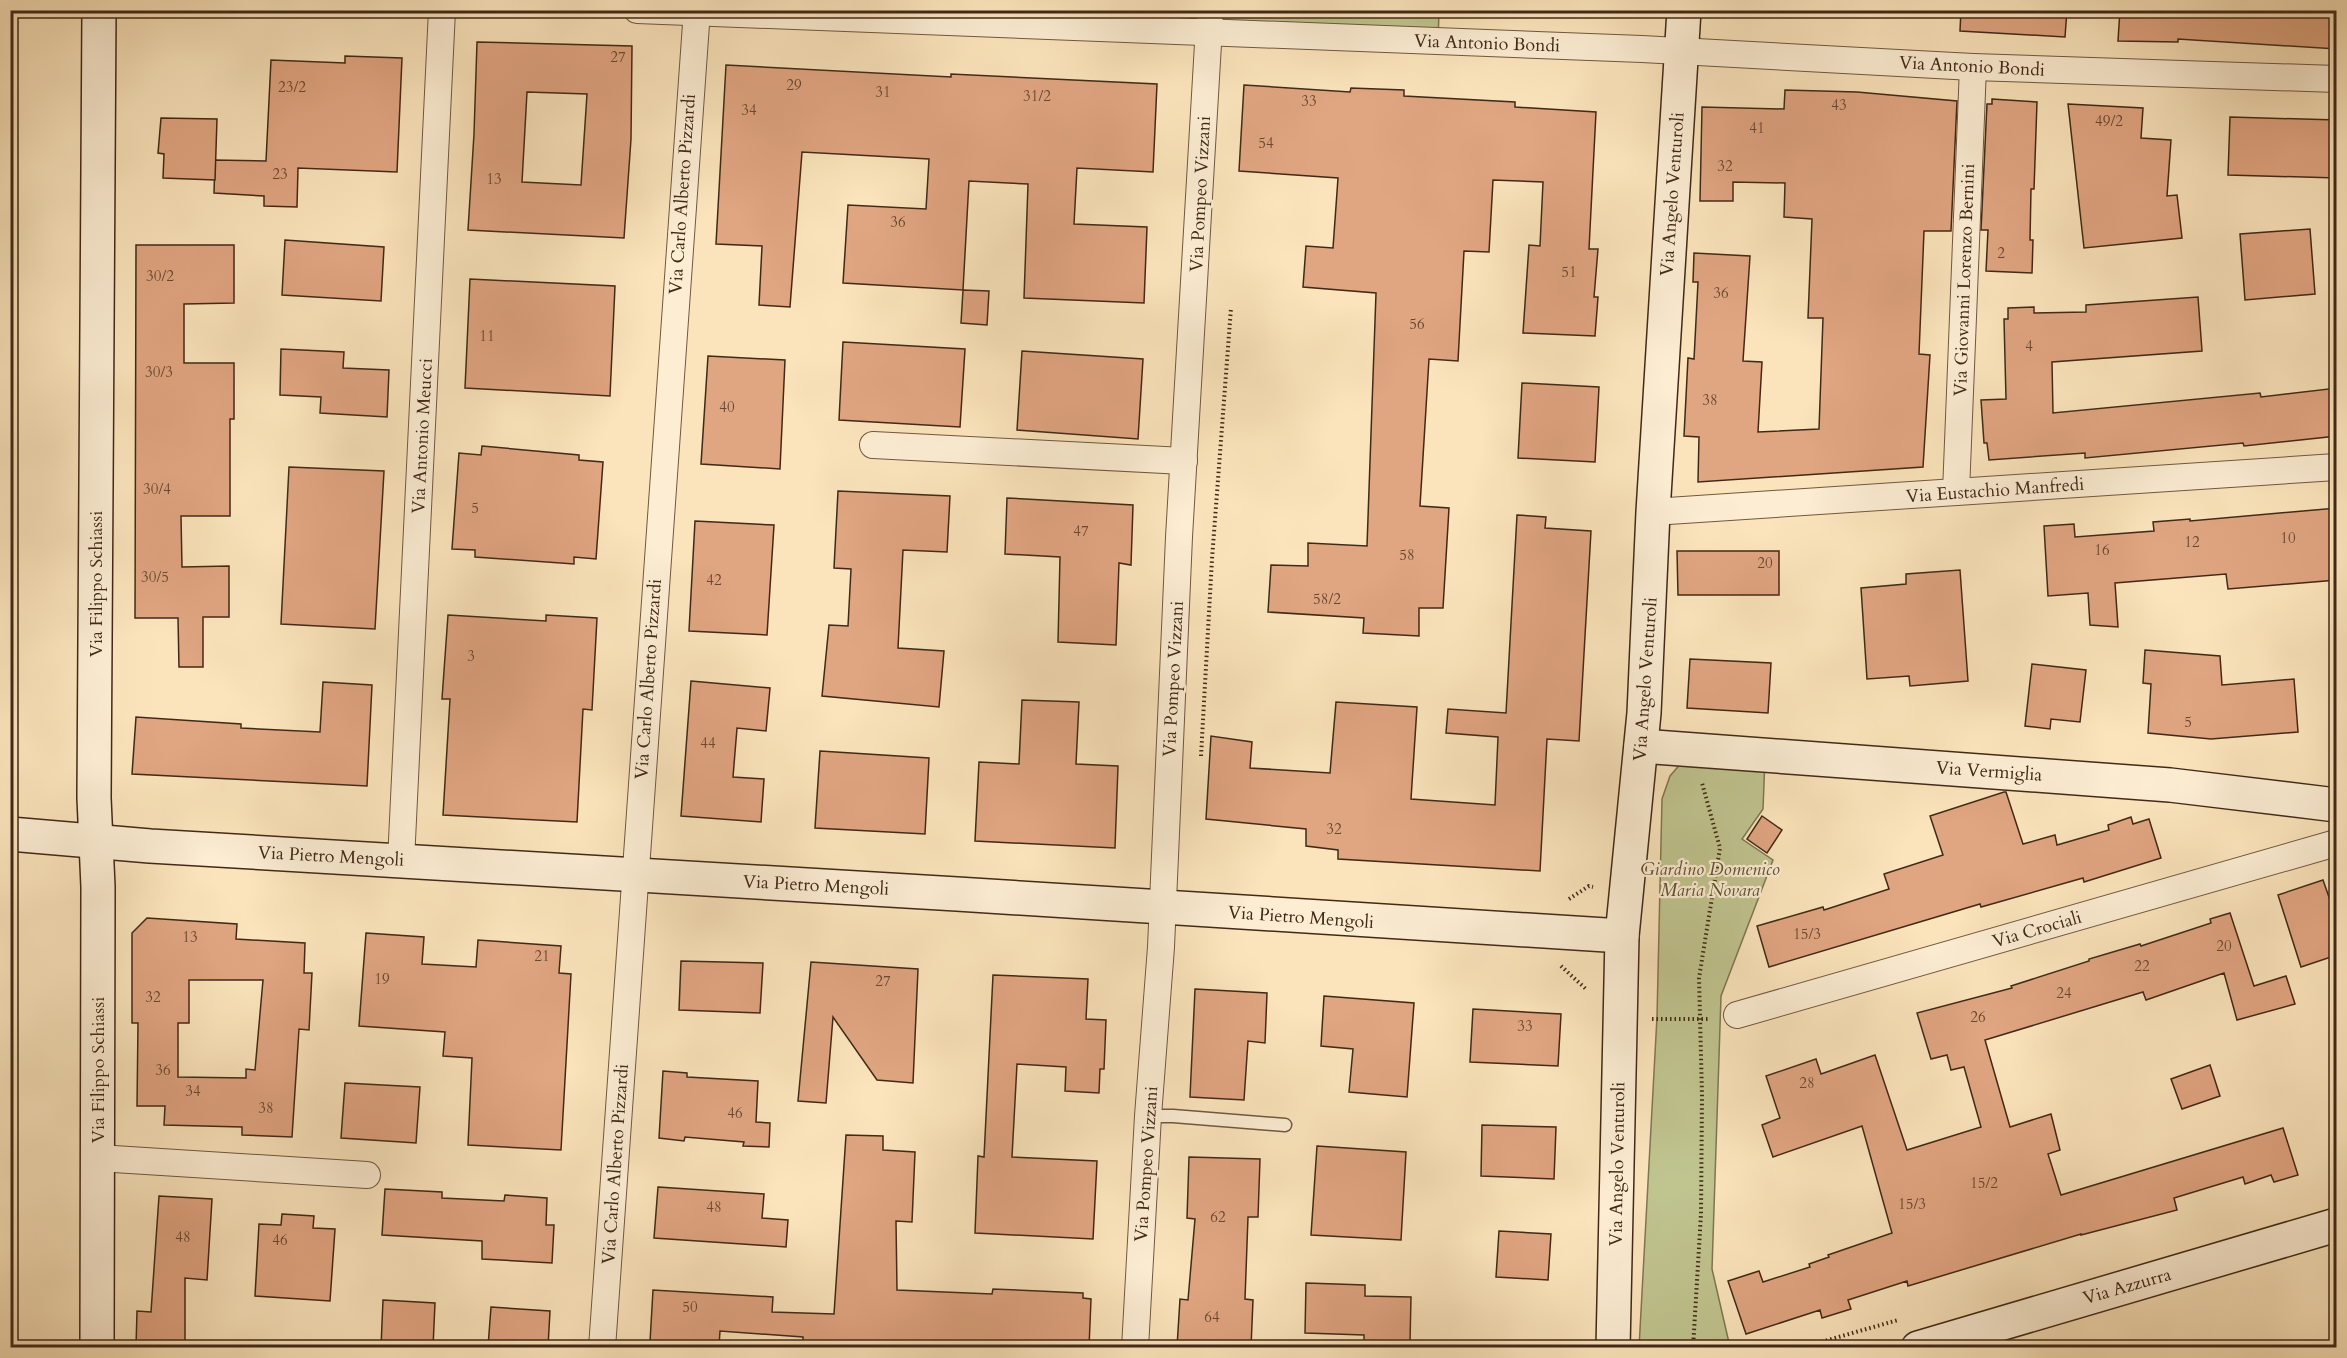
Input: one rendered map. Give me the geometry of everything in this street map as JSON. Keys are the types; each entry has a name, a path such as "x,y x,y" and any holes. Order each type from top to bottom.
{"street":[{"name":"Via Filippo Schiassi","path":"98,1347 97,842 94,798 99,10"},
{"name":"Via Antonio Meucci","path":"401,861 442,10"},
{"name":"Via Antonio Bondi","path":"637,10 1210,21 1973,67 2337,79"},
{"name":"Via Angelo Venturoli","path":"1613,1347 1622,936 1641,746 1684,10"},
{"name":"Via Carlo Alberto Pizzardi","path":"602,1347 697,12"},
{"name":"Via Pompeo Vizzani","path":"1135,1347 1148,1116 1161,947 1184,461 1210,21"},
{"name":"Via Giovanni Lorenzo Bernini","path":"1956,492 1973,67"},
{"path":"873,445 1184,461"},
{"name":"Via Eustachio Manfredi","path":"1653,512 2337,467"},
{"name":"Via Vermiglia","path":"1641,746 2170,785 2337,805"},
{"name":"Via Pietro Mengoli","path":"10,834 97,842 1622,936"},
{"name":"Via Crociali","path":"1737,1015 2337,843"},
{"name":"Via Filippo Schiassi","path":"98,1158 367,1175"},
{"name":"Via Azzurra","path":"1918,1347 2337,1225"}],"lane":[{"path":"1148,1116 1285,1125"}],"path":[{"path":"1201,757 1212,559 1231,308"},
{"path":"1693,1347 1701,1214 1702,1095 1699,978 1720,848 1701,781"},
{"path":"1649,1019 1699,1021"}],"green space":[{"path":"1210,11 1439,11 1438,42 1209,32"},
{"name":"Giardino Domenico Maria Novara","path":"1689,754 1765,758 1763,809 1742,839 1773,860 1721,996 1712,1269 1730,1347 1639,1348 1657,1017 1662,799 1670,776"}],"building":[{"path":"1961,10 2067,10 2065,37 1960,31"},
{"path":"2120,10 2337,10 2337,49 2178,39 2178,42 2118,41"},
{"path":"477,42 632,46 631,139 624,238 468,230","holes":["527,92 587,94 581,185 522,182"]},
{"path":"345,56 402,58 397,172 298,168 297,207 264,206 264,196 214,193 215,160 266,161 271,60 345,63"},
{"path":"726,65 951,77 951,74 1157,84 1153,172 1077,168 1074,224 1147,227 1144,303 1024,298 1028,184 969,181 963,290 843,283 848,205 926,209 929,159 802,152 790,307 759,305 762,246 716,244"},
{"path":"1244,85 1350,92 1351,88 1404,90 1404,96 1515,102 1515,107 1596,112 1589,249 1598,249 1594,297 1598,297 1595,336 1523,333 1529,245 1540,246 1543,182 1493,180 1489,252 1464,251 1458,361 1429,359 1420,506 1449,508 1443,608 1419,608 1419,636 1363,633 1364,618 1268,612 1271,565 1308,566 1308,543 1367,546 1376,293 1303,287 1306,246 1333,248 1338,178 1239,171"},
{"path":"1785,90 1857,92 1957,101 1951,231 1924,231 1919,354 1930,355 1923,467 1698,482 1699,437 1684,436 1688,358 1694,359 1698,282 1693,282 1694,253 1750,256 1743,361 1762,362 1758,432 1819,429 1823,318 1808,318 1812,219 1784,217 1785,183 1733,182 1733,201 1700,201 1702,107 1784,109"},
{"path":"1992,99 2037,102 2034,189 2031,189 2032,273 1986,271 1988,230 1981,230 1987,104 1992,104"},
{"path":"2068,104 2143,108 2141,138 2171,140 2167,196 2177,195 2182,238 2084,248"},
{"path":"2230,117 2337,120 2337,178 2228,175"},
{"path":"161,118 217,119 215,180 163,178 164,154 158,153"},
{"path":"2310,229 2315,294 2245,300 2240,234"},
{"path":"285,240 384,247 381,301 282,295"},
{"path":"136,245 234,245 234,303 184,304 184,363 234,363 234,419 230,419 230,516 181,516 182,567 229,566 229,617 203,617 203,667 179,667 178,618 135,618"},
{"path":"470,279 615,286 610,396 465,388"},
{"path":"963,290 989,291 987,325 961,323"},
{"path":"2198,297 2202,351 2052,362 2053,413 2260,393 2261,397 2337,388 2337,436 2244,446 2243,443 2085,458 2085,453 1989,460 1987,443 1984,443 1981,400 2006,399 2004,319 2008,319 2008,308 2034,307 2034,313 2086,312 2086,305"},
{"path":"843,342 965,349 960,427 839,420"},
{"path":"281,349 344,352 343,368 389,370 387,417 320,413 321,397 280,395"},
{"path":"1022,351 1143,359 1138,439 1017,430"},
{"path":"708,356 785,360 780,469 701,464"},
{"path":"1522,383 1599,387 1595,462 1518,458"},
{"path":"482,446 579,455 579,460 603,462 596,559 574,557 574,564 475,557 475,550 452,549 459,453 481,455"},
{"path":"289,467 384,471 375,629 281,624"},
{"path":"838,491 950,496 947,552 903,550 898,648 944,651 939,707 822,696 829,625 848,626 851,569 834,568"},
{"path":"1007,498 1133,505 1131,565 1119,563 1116,645 1058,642 1060,557 1005,554"},
{"path":"2337,508 2337,580 2228,589 2226,574 2115,583 2118,627 2090,625 2088,593 2048,596 2044,526 2074,524 2075,537 2154,531 2153,522 2190,519 2190,521"},
{"path":"1517,515 1546,517 1545,528 1591,531 1579,741 1547,739 1540,871 1338,859 1338,850 1306,846 1306,829 1206,819 1211,736 1252,742 1250,768 1330,773 1336,702 1417,707 1411,799 1495,805 1498,737 1446,733 1448,709 1506,713"},
{"path":"695,521 774,525 767,635 689,631"},
{"path":"1677,551 1779,551 1779,595 1678,595"},
{"path":"1960,570 1968,681 1910,686 1909,676 1867,679 1861,588 1906,584 1906,574"},
{"path":"448,615 546,621 546,615 597,618 592,710 583,709 577,822 443,815 450,699 442,699"},
{"path":"2145,650 2220,656 2222,685 2294,679 2298,732 2211,739 2148,733 2151,684 2143,683"},
{"path":"1690,659 1771,663 1768,713 1687,708"},
{"path":"2032,664 2086,670 2080,722 2051,719 2050,729 2025,726"},
{"path":"691,681 770,688 766,731 737,728 733,777 764,779 761,822 681,816"},
{"path":"323,682 372,685 367,786 132,774 136,717 241,724 241,728 320,732"},
{"path":"1022,700 1079,702 1076,764 1118,766 1115,848 975,841 979,762 1019,764"},
{"path":"820,751 929,758 925,834 815,828"},
{"path":"2006,792 2023,844 2055,835 2057,845 2109,830 2108,825 2131,817 2133,824 2149,819 2161,858 2084,882 2083,878 1981,907 1980,904 1769,967 1757,926 1823,907 1824,910 1889,889 1884,874 1943,855 1930,816"},
{"path":"1762,816 1782,830 1767,853 1747,839"},
{"path":"2323,880 2337,920 2337,955 2301,967 2278,895"},
{"path":"2230,913 2254,986 2286,976 2295,1004 2237,1020 2224,973 2146,1000 2143,992 1985,1040 2010,1127 2051,1114 2060,1150 2048,1154 2061,1195 2283,1128 2298,1175 2274,1182 2271,1175 2245,1184 2243,1177 2174,1198 2177,1210 2081,1234 1908,1286 1907,1281 1848,1300 1851,1309 1822,1318 1820,1310 1746,1334 1728,1281 1759,1271 1763,1282 1810,1267 1809,1264 1829,1257 1828,1255 1892,1233 1862,1126 1773,1157 1762,1125 1780,1118 1766,1076 1816,1059 1821,1074 1875,1055 1907,1150 1981,1127 1964,1067 1951,1070 1947,1055 1931,1059 1917,1013 2012,988 2011,986 2089,961 2089,959 2140,944 2141,946 2211,923 2210,919"},
{"path":"147,918 237,924 236,939 305,943 304,973 312,973 309,1030 299,1029 292,1137 242,1135 242,1127 164,1125 165,1106 137,1106 138,1023 132,1023 132,933","holes":["189,980 263,980 255,1070 246,1069 246,1078 178,1077 178,1023 189,1023"]},
{"path":"366,933 424,937 422,964 476,967 478,940 561,946 559,973 571,974 561,1150 468,1145 472,1058 443,1056 445,1032 359,1026"},
{"path":"681,961 763,963 760,1013 679,1010"},
{"path":"811,962 918,969 913,1083 877,1080 833,1017 826,1103 798,1101"},
{"path":"993,975 1088,979 1086,1019 1106,1020 1104,1069 1100,1069 1099,1093 1065,1091 1066,1067 1017,1064 1012,1157 1097,1161 1093,1239 975,1233 978,1156 984,1157"},
{"path":"1195,989 1267,993 1265,1043 1248,1041 1244,1100 1190,1097"},
{"path":"1324,996 1414,1003 1407,1097 1349,1092 1353,1049 1321,1046"},
{"path":"1473,1009 1561,1014 1558,1066 1470,1062"},
{"path":"2210,1065 2220,1096 2182,1109 2171,1079"},
{"path":"663,1071 687,1073 687,1077 758,1081 756,1122 770,1123 769,1147 743,1146 744,1142 685,1137 684,1141 659,1138"},
{"path":"345,1083 420,1087 416,1143 341,1138"},
{"path":"1482,1125 1556,1127 1554,1179 1481,1176"},
{"path":"846,1135 883,1136 883,1150 915,1152 912,1222 896,1221 897,1290 992,1294 993,1289 1083,1293 1083,1298 1091,1299 1089,1347 803,1347 803,1337 720,1331 719,1346 650,1342 653,1290 773,1297 772,1312 834,1314"},
{"path":"1317,1146 1406,1152 1401,1240 1311,1235"},
{"path":"1189,1157 1260,1159 1258,1217 1248,1217 1245,1299 1253,1300 1251,1347 1177,1347 1180,1299 1188,1300 1195,1219 1187,1218"},
{"path":"658,1187 764,1194 762,1218 788,1220 786,1247 654,1238"},
{"path":"385,1189 442,1192 442,1198 504,1201 505,1195 547,1198 546,1225 554,1225 552,1263 482,1259 482,1241 382,1235"},
{"path":"159,1196 212,1199 207,1280 185,1278 185,1347 136,1347 137,1311 151,1312"},
{"path":"282,1214 314,1216 313,1228 335,1229 330,1301 255,1296 259,1224 281,1225"},
{"path":"1499,1231 1551,1234 1548,1280 1496,1277"},
{"path":"1306,1283 1365,1285 1365,1296 1411,1297 1410,1342 1364,1341 1364,1335 1305,1333"},
{"path":"383,1300 435,1303 433,1347 381,1347"},
{"path":"491,1307 550,1311 548,1347 488,1347"}]}
